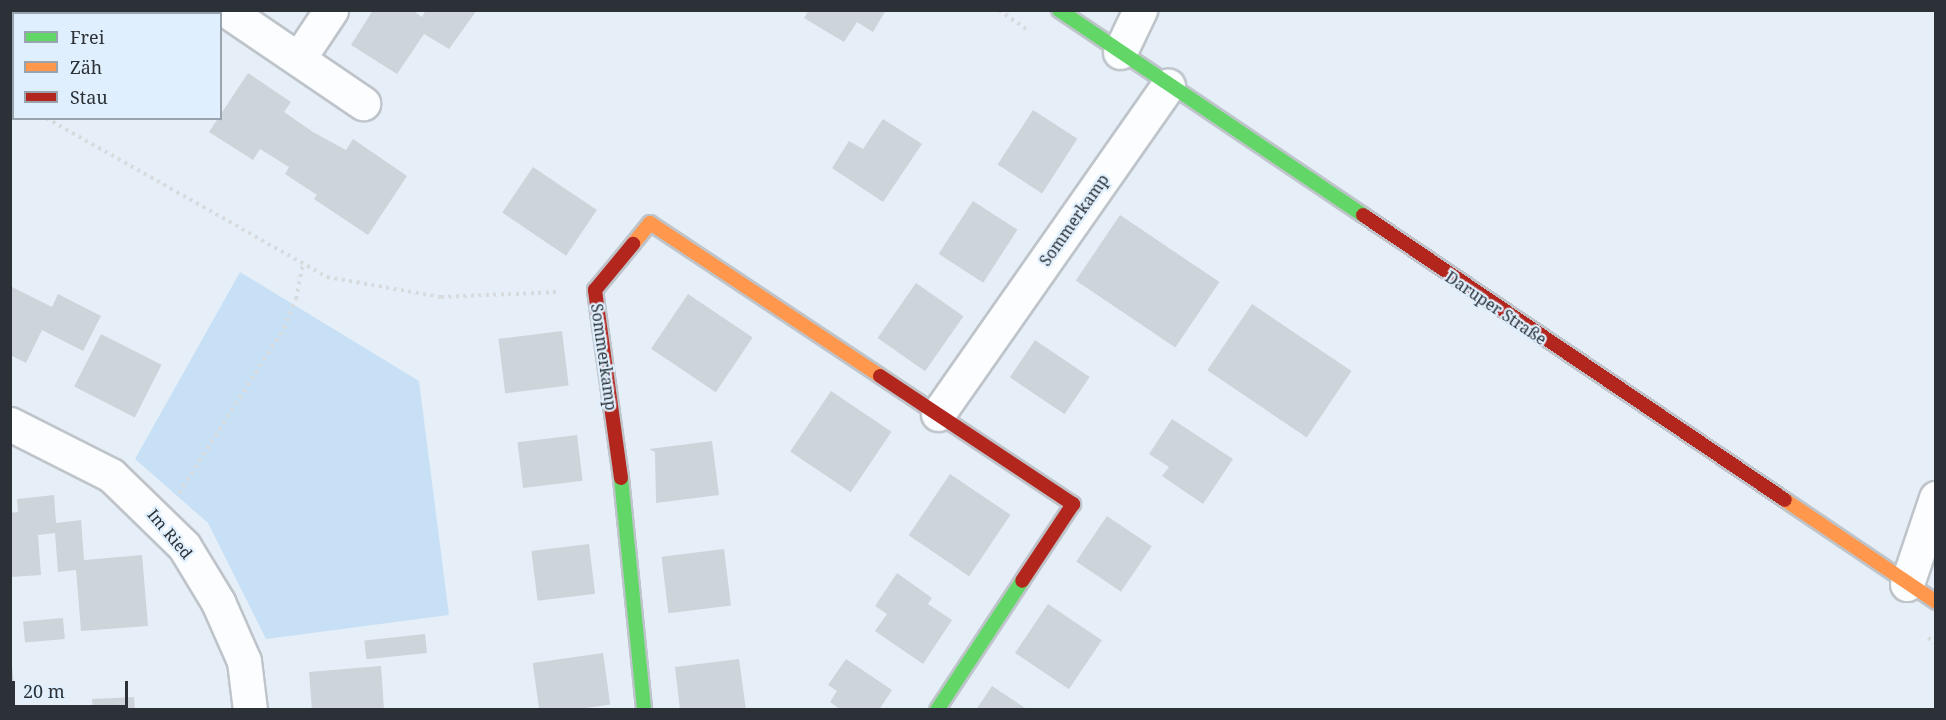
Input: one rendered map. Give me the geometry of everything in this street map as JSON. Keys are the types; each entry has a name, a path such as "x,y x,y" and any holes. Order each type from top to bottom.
{"street":[{"path":"226,10 363,103"},
{"path":"299,58 331,10"},
{"name":"Daruper Straße","path":"1059,10 1935,602"},
{"path":"1120,52 1140,10"},
{"name":"Sommerkamp","path":"938,414 1168,85"},
{"name":"Sommerkamp","path":"644,710 623,492 595,290 650,223 1073,504 937,710"},
{"name":"Im Ried","path":"10,424 111,475 161,521 184,546 218,603 244,661 250,710"},
{"path":"1907,584 1935,498"}],"path":[{"path":"50,120 327,277 441,297 595,290"},
{"path":"161,521 284,328 296,299 303,263"}],"shaded area":[{"path":"240,272 419,381 449,615 266,639 208,523 135,459"}],"building":[{"path":"37,10 119,10 119,12 37,12"},
{"path":"373,10 412,10 422,17 426,10 477,10 449,49 424,34 397,74 351,45"},
{"path":"809,10 886,10 873,32 857,22 844,42 804,18"},
{"path":"248,73 291,102 284,112 313,132 346,150 353,139 407,176 368,235 314,199 317,195 285,174 289,167 260,149 253,160 209,132 217,120 222,120 222,112"},
{"path":"1033,110 1077,139 1042,193 998,165"},
{"path":"883,119 922,144 883,202 832,168 849,141 863,149"},
{"path":"533,167 597,210 566,256 502,213"},
{"path":"973,201 1017,230 983,283 939,254"},
{"path":"1120,215 1219,282 1175,348 1076,280"},
{"path":"916,283 964,316 925,371 878,338"},
{"path":"10,286 52,307 58,294 101,316 83,351 42,330 26,363 10,355"},
{"path":"688,294 753,338 716,392 651,349"},
{"path":"1252,304 1351,371 1307,437 1207,370"},
{"path":"562,331 569,386 505,393 498,339"},
{"path":"101,334 162,365 135,417 74,387"},
{"path":"1035,340 1090,377 1065,414 1010,377"},
{"path":"831,391 892,432 851,492 790,452"},
{"path":"1172,419 1233,459 1203,504 1162,476 1169,467 1149,454"},
{"path":"577,435 583,481 523,488 517,442"},
{"path":"712,441 719,495 656,503 655,452 649,449"},
{"path":"950,474 1011,515 969,576 909,535"},
{"path":"54,495 56,523 81,520 84,560 142,555 148,626 81,631 76,570 58,572 55,533 38,535 41,575 10,577 10,513 18,512 17,499"},
{"path":"1107,516 1152,546 1121,592 1076,562"},
{"path":"589,544 595,594 538,601 531,551"},
{"path":"724,549 731,606 668,613 661,557"},
{"path":"897,573 932,598 928,604 952,620 923,664 875,631 887,614 875,606"},
{"path":"1048,604 1102,640 1069,689 1015,653"},
{"path":"63,618 65,639 25,642 23,621"},
{"path":"425,634 427,653 366,659 364,640"},
{"path":"10,648 15,692 10,692"},
{"path":"603,653 610,704 571,710 539,710 533,663"},
{"path":"739,659 746,710 680,710 675,667"},
{"path":"846,659 892,690 879,710 841,710 830,702 837,691 828,685"},
{"path":"381,666 384,710 312,710 309,672"},
{"path":"992,686 1028,710 976,710"},
{"path":"134,697 135,710 93,710 92,699"}],"traffic: fast":[{"path":"1059,10 1363,215"},
{"path":"621,478 644,710"},
{"path":"937,710 1022,581"}],"traffic: slow":[{"path":"633,244 650,223 880,376"},
{"path":"1785,500 1936,602"}],"traffic: jam":[{"path":"1363,215 1785,500"},
{"path":"621,478 595,290 633,244"},
{"path":"880,376 1073,504 1022,581"}]}
